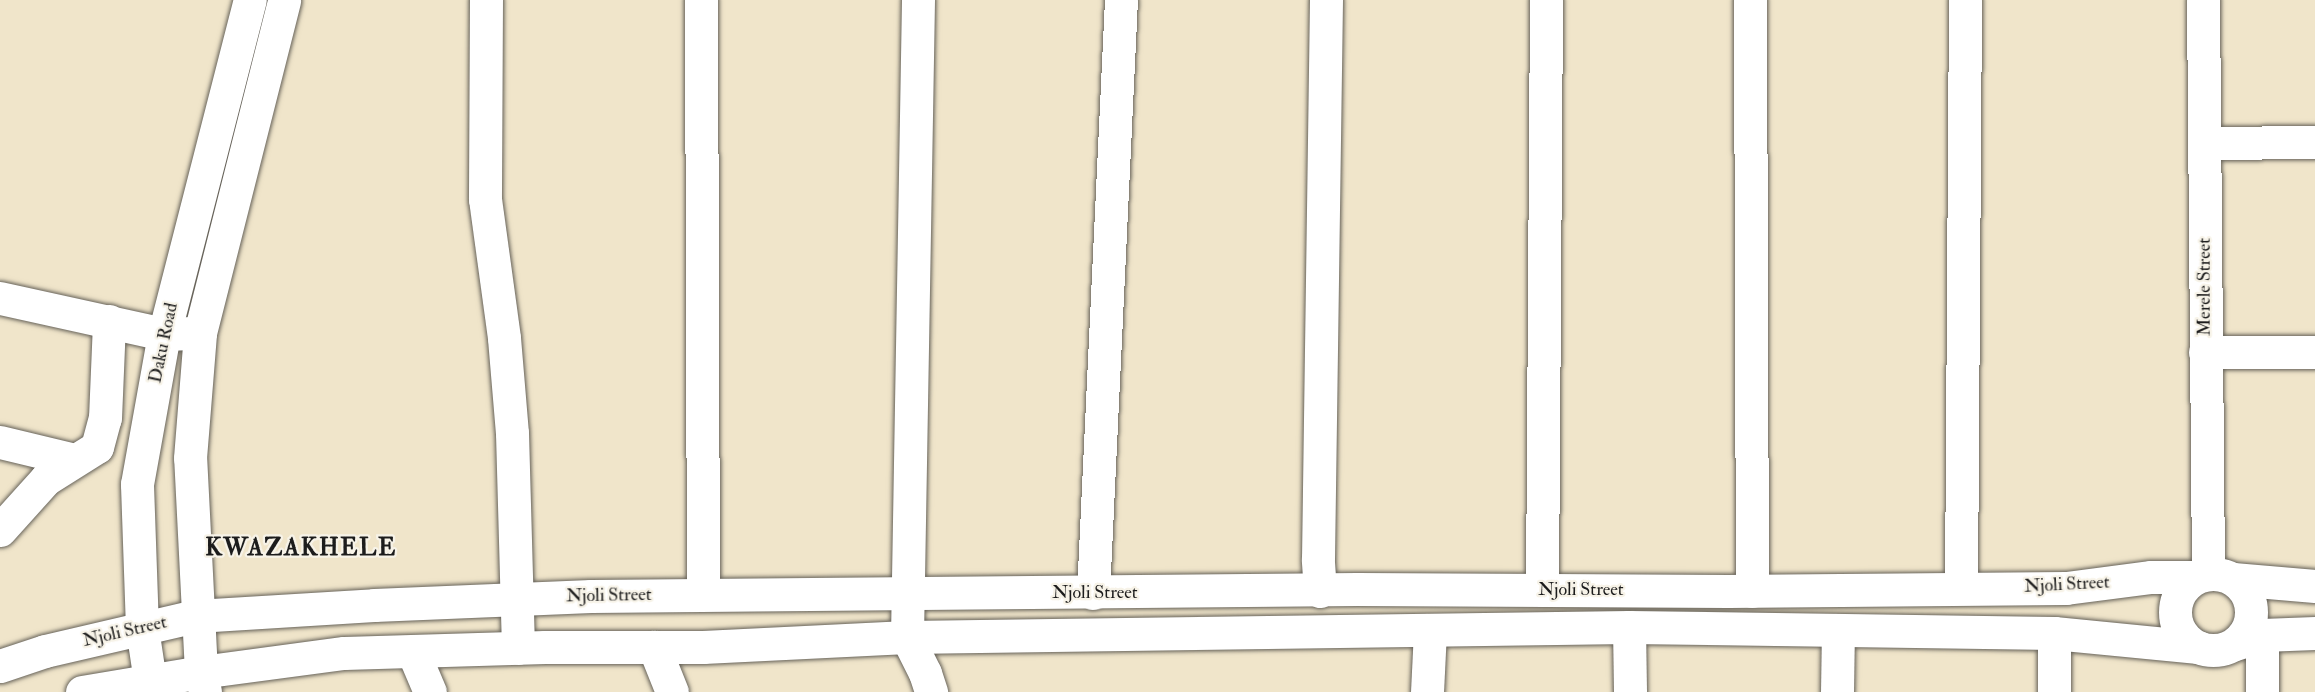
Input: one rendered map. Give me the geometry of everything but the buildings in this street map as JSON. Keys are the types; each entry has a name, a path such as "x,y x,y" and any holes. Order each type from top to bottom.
{"street":[{"name":"Daku Road","path":"152,687 141,628 137,484 164,334 250,0"},
{"name":"Daku Road","path":"203,682 196,616 190,458 200,333 284,0"},
{"path":"486,0 485,199 504,338 512,433 518,648"},
{"path":"701,0 703,594"},
{"path":"918,0 907,638 925,673 931,692"},
{"path":"1093,593 1121,0"},
{"path":"1320,591 1318,559 1326,0"},
{"path":"1542,590 1546,0"},
{"path":"1750,0 1752,591"},
{"path":"1960,588 1965,0"},
{"name":"Merele Street","path":"2203,0 2205,352 2213,576"},
{"path":"2205,143 2315,142"},
{"path":"0,298 164,334 200,333"},
{"path":"0,530 46,479 97,447 103,433 109,321"},
{"path":"2205,352 2315,352"},
{"path":"0,442 75,460"},
{"path":"2262,692 2248,639 2244,635 2251,611 2249,598 2242,587 2213,576 2178,594 2174,619 2187,641 2198,647 2223,649 2248,639 2315,633"},
{"name":"Njoli Street","path":"0,666 45,651 196,616 516,599 703,594 2066,588 2151,577 2213,576 2315,586"},
{"path":"1629,627 1630,692"},
{"name":"Njoli Street","path":"82,692 203,682 344,653 907,638 1629,627 2055,633 2198,647"},
{"path":"1427,692 1430,630"},
{"path":"1837,692 1838,630"},
{"path":"2054,692 2055,633"},
{"path":"654,646 672,692"},
{"path":"413,652 430,692"}],"district":[{"name":"KWAZAKHELE","path":"301,548"}]}
